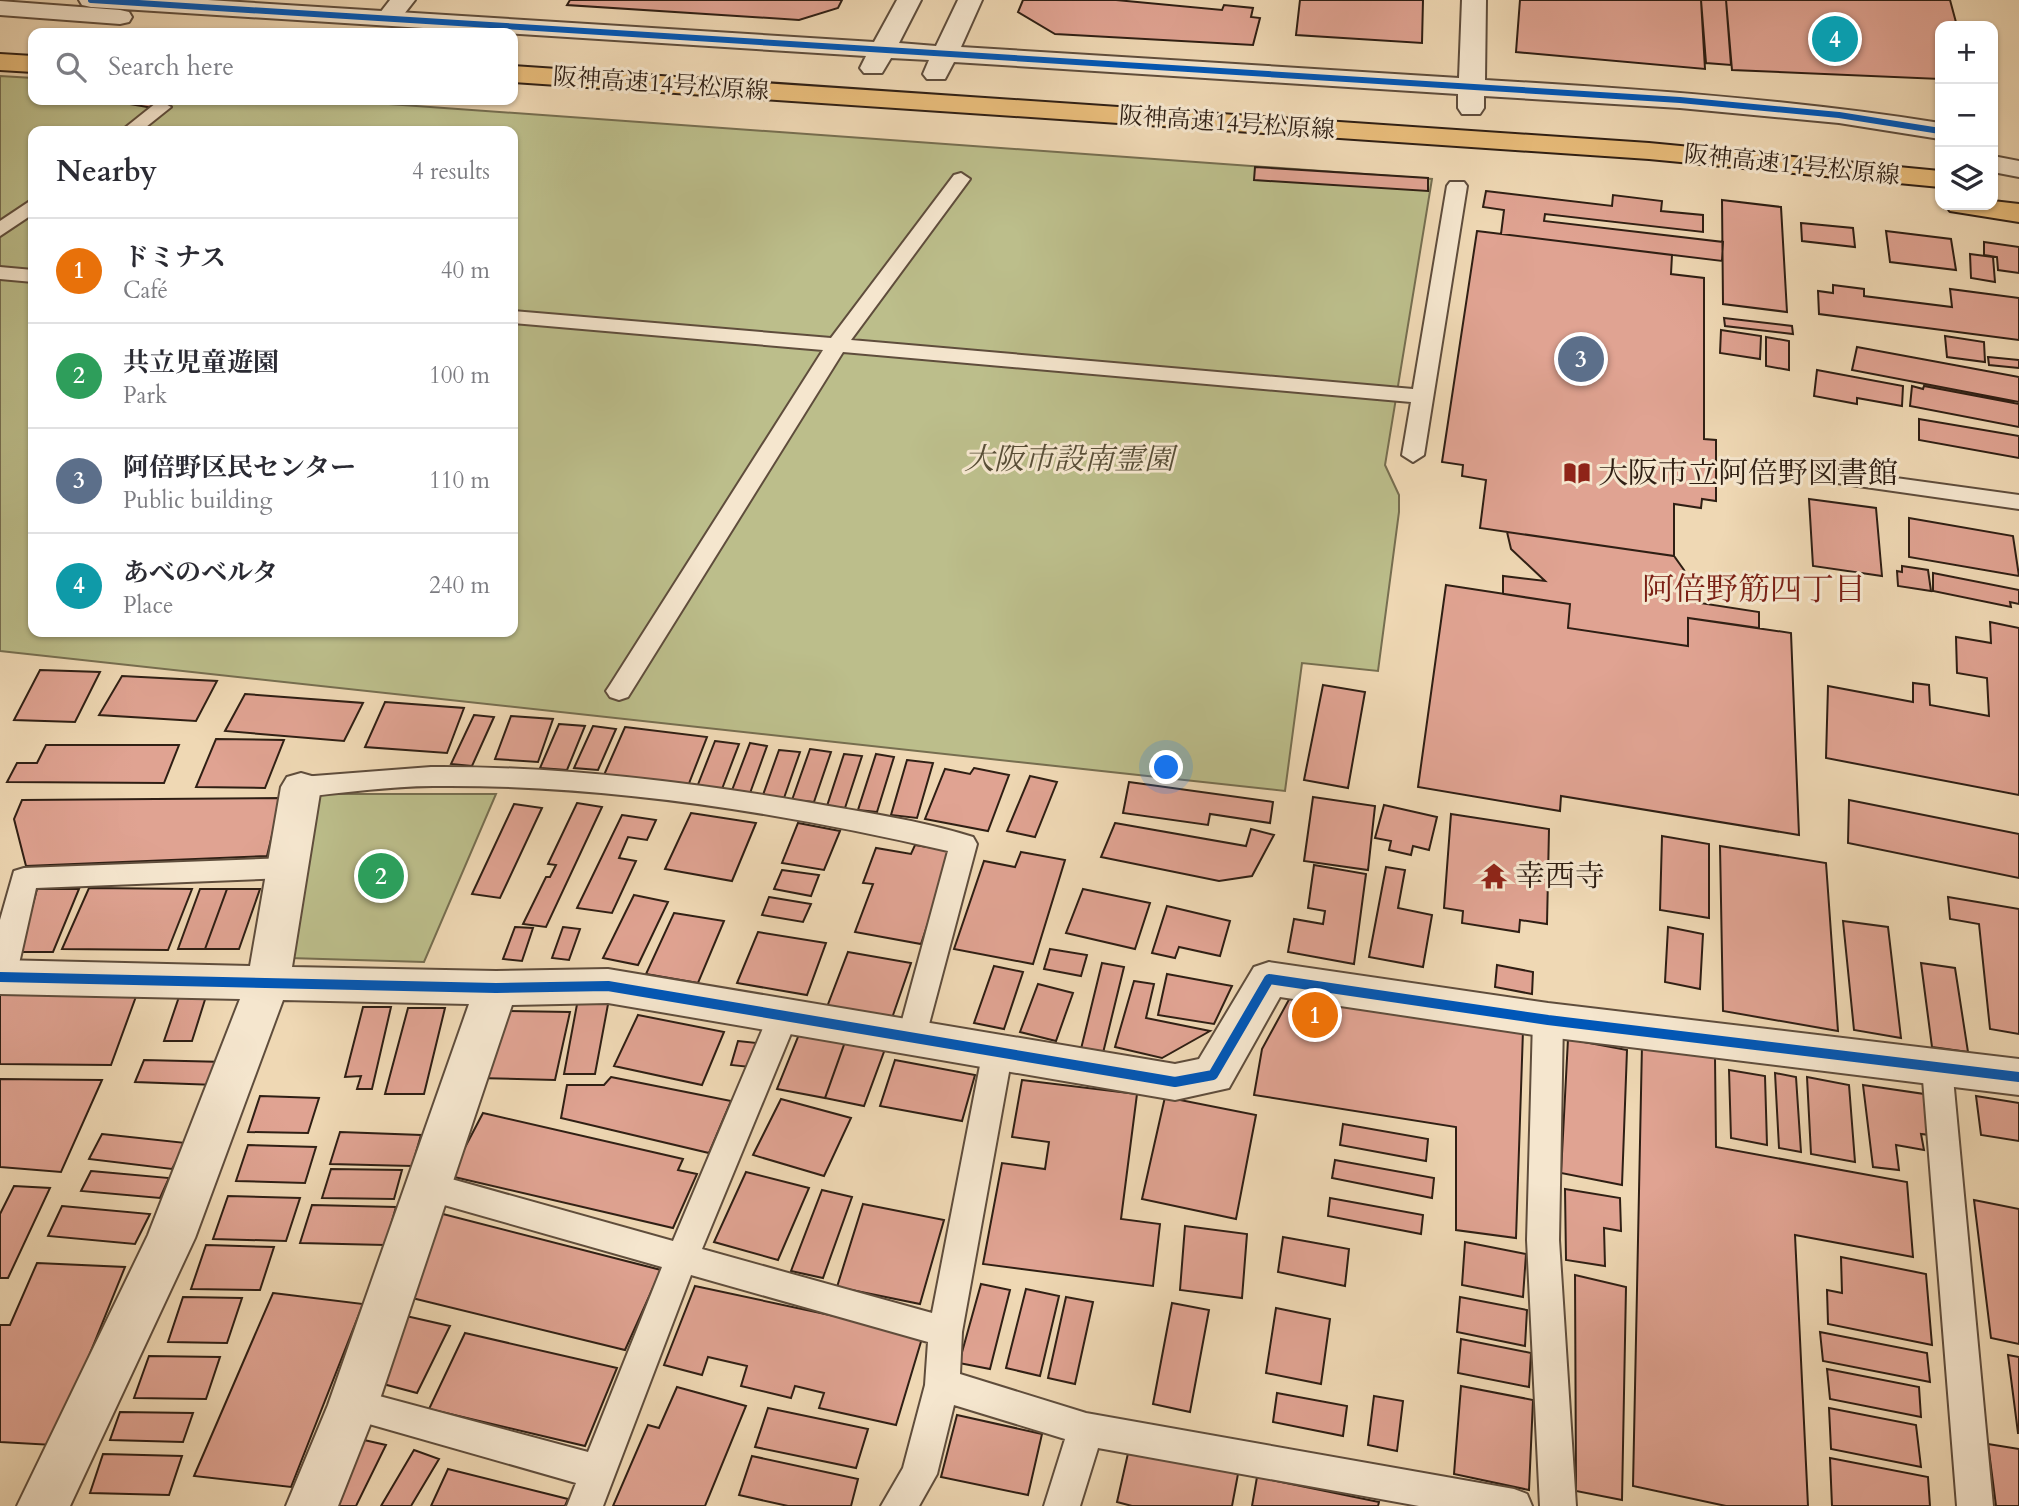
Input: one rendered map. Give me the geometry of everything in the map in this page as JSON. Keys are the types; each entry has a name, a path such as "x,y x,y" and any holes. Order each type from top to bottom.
{"highway":[{"path":"0,38 28,41"},
{"path":"0,62 28,64"},
{"name":"阪神高速14号松原線","path":"518,74 1636,150 1935,179"},
{"name":"阪神高速14号松原線","path":"518,98 1655,176 1935,202"},
{"path":"1998,187 2019,190"},
{"path":"1997,210 2019,213"}],"street":[{"path":"91,0 396,9 877,59"},
{"path":"877,59 909,0"},
{"path":"940,63 970,0"},
{"path":"1471,97 1474,0"},
{"path":"0,8 285,28"},
{"path":"518,44 877,59 1471,97 1839,115 1935,130"},
{"path":"1471,97 1841,136 1935,154"},
{"path":"1998,141 2019,144"},
{"path":"1998,165 2019,169"},
{"path":"43,1506 171,1238 229,1092 268,982 301,787"},
{"path":"0,977 496,988 608,986 913,1035 1175,1082 1213,1074 1269,979 1548,1020 2019,1077"},
{"path":"313,1506 353,1405 430,1187 496,988"}],"lane":[{"path":"137,126 162,107"},
{"path":"619,691 837,345 961,179"},
{"path":"1413,455 1457,186"},
{"path":"0,230 28,209"},
{"path":"0,273 28,276"},
{"path":"518,317 1421,396"},
{"path":"1838,477 2019,502"},
{"path":"301,787 446,776 545,782 722,799 881,824 963,844 913,1035"},
{"path":"0,977 24,878 287,867"},
{"path":"585,1506 682,1257 783,1014"},
{"path":"1548,1020 1544,1240 1558,1506"},
{"path":"899,1506 919,1474 942,1385 945,1332 998,1050"},
{"path":"1937,1067 1975,1506"},
{"path":"430,1187 945,1332"},
{"path":"942,1385 1086,1429 1514,1506"},
{"path":"353,1405 598,1472"},
{"path":"1062,1506 1086,1429"}],"green space":[{"name":"大阪市設南霊園","path":"0,76 28,78 28,105 403,105 1432,179 1385,465 1399,495 1399,512 1378,671 1302,663 1285,791 0,651"},
{"path":"315,794 496,794 424,962 289,958"}],"building":[{"path":"570,0 842,0 838,8 799,20 567,5"},
{"path":"1023,0 1116,0 1222,10 1224,5 1253,8 1251,17 1260,18 1253,45 1055,34 1018,12"},
{"path":"1300,0 1423,0 1422,43 1296,35"},
{"path":"1520,0 1701,0 1705,69 1516,52"},
{"path":"1701,0 1726,0 1731,65 1706,63"},
{"path":"1726,0 1950,0 1956,21 1935,21 1935,79 1732,70"},
{"path":"136,105 157,105 153,108"},
{"path":"1255,167 1428,178 1428,191 1254,180"},
{"path":"1486,191 1612,206 1613,195 1662,201 1661,211 1703,215 1703,232 1545,214 1544,221 1723,242 1722,261 1501,234 1504,210 1483,207"},
{"path":"1722,200 1781,207 1787,312 1723,304"},
{"path":"1801,223 1853,228 1855,247 1802,241"},
{"path":"1477,231 1672,255 1671,274 1704,278 1704,439 1716,440 1716,501 1702,499 1701,508 1674,504 1674,556 1480,528 1486,480 1462,476 1463,465 1442,462"},
{"path":"1886,231 1951,239 1956,270 1890,262"},
{"path":"1984,242 2019,247 2019,273 1998,270 1997,257 1984,255"},
{"path":"1970,254 1993,257 1995,282 1971,278"},
{"path":"1833,285 1864,289 1864,296 1952,307 1950,289 2019,298 2019,340 1819,314 1818,291 1833,293"},
{"path":"1724,318 1792,326 1793,334 1725,326"},
{"path":"1721,330 1761,336 1760,359 1720,353"},
{"path":"1945,336 1984,342 1985,362 1947,357"},
{"path":"1766,337 1789,341 1789,370 1766,366"},
{"path":"1857,347 2019,377 2019,402 1852,370"},
{"path":"1988,357 2019,360 2019,368 1989,365"},
{"path":"1817,370 1903,386 1902,406 1857,398 1857,404 1814,396"},
{"path":"1912,386 2019,404 2019,427 1910,406"},
{"path":"1919,419 2019,436 2019,458 1919,440"},
{"path":"1809,499 1876,508 1882,576 1813,566"},
{"path":"1909,518 2013,536 2019,576 1909,557"},
{"path":"1507,532 1674,556 1691,587 1687,601 1759,612 1759,628 1688,618 1688,646 1568,628 1570,604 1503,594 1503,576 1545,581 1511,549"},
{"path":"1902,566 1928,570 1931,591 1898,586 1897,571 1902,572"},
{"path":"1933,573 2019,590 2019,604 2010,602 2011,607 1933,591"},
{"path":"1446,585 1570,604 1568,628 1688,646 1688,618 1791,633 1799,835 1561,796 1560,811 1418,787"},
{"path":"1990,622 2019,628 2019,795 1826,758 1828,686 1913,702 1913,683 1929,685 1930,705 1989,716 1987,678 1957,673 1956,637 1991,643"},
{"path":"40,670 100,672 75,722 14,720"},
{"path":"122,676 217,681 196,721 99,715"},
{"path":"1323,685 1365,692 1348,788 1304,780"},
{"path":"245,694 363,703 344,741 225,731"},
{"path":"385,702 464,708 447,753 365,747"},
{"path":"474,715 494,717 472,766 451,764"},
{"path":"511,716 553,719 538,762 495,759"},
{"path":"559,724 585,726 567,770 540,768"},
{"path":"593,726 616,729 598,770 574,768"},
{"path":"625,727 707,737 688,786 604,775"},
{"path":"216,739 284,740 265,788 196,787"},
{"path":"715,741 739,744 722,789 697,787"},
{"path":"750,743 767,746 749,796 731,793"},
{"path":"46,745 179,745 164,783 7,782 17,763 37,763"},
{"path":"810,749 831,752 814,802 792,800"},
{"path":"779,750 800,752 784,798 763,795"},
{"path":"844,754 862,756 845,808 827,806"},
{"path":"876,754 894,757 877,812 858,810"},
{"path":"907,760 933,763 917,818 891,815"},
{"path":"974,768 1009,775 988,831 925,819 945,769 970,774"},
{"path":"1030,776 1057,782 1035,837 1007,831"},
{"path":"1129,782 1273,802 1270,823 1210,814 1208,825 1123,813"},
{"path":"1313,797 1375,806 1368,870 1304,861"},
{"path":"281,798 267,856 26,866 14,819 22,800"},
{"path":"1849,800 2019,834 2019,878 1848,843"},
{"path":"577,803 602,807 546,927 523,924 546,877 550,877 556,865 548,864"},
{"path":"514,804 542,808 500,898 472,894"},
{"path":"1384,805 1437,817 1429,850 1413,846 1411,855 1389,850 1391,841 1375,838"},
{"path":"691,813 756,823 732,881 665,869"},
{"path":"1451,814 1549,829 1547,924 1520,920 1519,932 1462,923 1463,911 1444,908"},
{"path":"622,815 656,820 647,840 628,837 619,858 636,861 612,913 577,908"},
{"path":"798,823 840,831 824,870 782,863"},
{"path":"1115,823 1246,846 1251,829 1274,835 1252,876 1219,881 1101,857"},
{"path":"1662,836 1709,844 1709,918 1660,910"},
{"path":"915,845 952,851 921,944 855,932 873,884 863,883 876,848 911,854"},
{"path":"1720,846 1826,863 1838,1031 1723,1011"},
{"path":"1021,852 1065,860 1033,964 954,949 984,861 1015,867"},
{"path":"1314,865 1366,874 1354,964 1288,952 1294,919 1323,924 1325,911 1308,908"},
{"path":"1386,867 1405,870 1398,908 1432,915 1423,967 1369,957"},
{"path":"782,870 819,875 811,896 774,889"},
{"path":"89,888 192,889 168,950 62,949"},
{"path":"37,889 79,889 53,952 20,952"},
{"path":"200,889 227,889 205,949 178,949"},
{"path":"227,889 260,889 239,949 205,949"},
{"path":"1083,889 1150,903 1135,949 1066,933"},
{"path":"634,895 668,902 638,965 603,958"},
{"path":"769,897 811,904 803,922 762,915"},
{"path":"1948,897 2019,909 2019,1034 1990,1029 1979,924 1950,919"},
{"path":"1167,906 1230,921 1220,956 1179,947 1175,958 1152,953"},
{"path":"674,913 724,921 698,983 646,974"},
{"path":"1843,921 1888,927 1901,1038 1854,1030"},
{"path":"515,927 533,928 522,961 503,959"},
{"path":"563,927 580,929 569,960 552,958"},
{"path":"1668,927 1703,934 1700,989 1665,982"},
{"path":"758,932 826,943 807,995 737,983"},
{"path":"1050,949 1087,955 1081,976 1044,969"},
{"path":"848,952 911,963 892,1018 827,1007"},
{"path":"1102,963 1124,967 1103,1053 1081,1049"},
{"path":"1921,963 1955,968 1968,1052 1932,1047"},
{"path":"1497,965 1533,972 1532,994 1495,987"},
{"path":"994,966 1023,972 1004,1029 974,1023"},
{"path":"1167,974 1232,986 1214,1024 1158,1015"},
{"path":"1134,981 1154,984 1146,1018 1210,1031 1162,1058 1115,1047"},
{"path":"1038,984 1073,993 1056,1041 1020,1032"},
{"path":"0,990 138,991 111,1065 0,1064"},
{"path":"208,990 192,1041 164,1041 181,991"},
{"path":"1292,994 1523,1030 1516,1238 1456,1230 1456,1127 1254,1095 1262,1049"},
{"path":"578,999 609,999 595,1074 564,1074"},
{"path":"363,1007 391,1007 372,1089 357,1089 361,1076 345,1077"},
{"path":"408,1008 445,1008 424,1094 385,1094"},
{"path":"505,1011 570,1012 555,1080 477,1078"},
{"path":"638,1015 724,1032 702,1085 614,1066"},
{"path":"800,1032 845,1042 825,1098 777,1089"},
{"path":"1568,1039 1627,1050 1622,1185 1561,1173"},
{"path":"738,1041 757,1043 750,1067 731,1065"},
{"path":"845,1042 885,1049 864,1106 825,1098"},
{"path":"1642,1044 1715,1057 1716,1147 1907,1182 1913,1257 1795,1235 1808,1506 1726,1506 1633,1486"},
{"path":"144,1060 225,1062 216,1085 135,1082"},
{"path":"895,1060 975,1075 962,1121 880,1106"},
{"path":"1729,1070 1765,1076 1767,1145 1731,1138"},
{"path":"1775,1073 1796,1077 1801,1152 1779,1148"},
{"path":"611,1077 731,1101 709,1153 561,1118 567,1085 604,1085"},
{"path":"1807,1077 1849,1085 1855,1162 1811,1154"},
{"path":"0,1079 102,1080 61,1172 0,1167"},
{"path":"1022,1080 1137,1094 1121,1219 1160,1224 1153,1286 983,1264 1002,1163 1045,1169 1049,1142 1012,1137"},
{"path":"1863,1085 1924,1094 1930,1135 1921,1134 1924,1150 1896,1145 1899,1170 1873,1167"},
{"path":"260,1096 319,1098 308,1133 248,1132"},
{"path":"1976,1096 2019,1103 2019,1141 1981,1135"},
{"path":"1165,1097 1256,1115 1236,1219 1142,1199"},
{"path":"781,1099 851,1118 824,1176 753,1155"},
{"path":"483,1113 683,1159 678,1170 697,1174 673,1228 450,1176"},
{"path":"1343,1124 1428,1139 1426,1161 1340,1145"},
{"path":"340,1132 421,1135 412,1166 330,1164"},
{"path":"102,1134 186,1143 172,1169 89,1159"},
{"path":"248,1145 316,1147 305,1183 236,1181"},
{"path":"1335,1160 1434,1178 1432,1198 1332,1178"},
{"path":"331,1169 402,1170 394,1199 322,1198"},
{"path":"91,1171 169,1178 160,1198 81,1191"},
{"path":"746,1172 809,1188 778,1260 714,1242"},
{"path":"14,1186 50,1188 8,1278 0,1278 0,1214"},
{"path":"1565,1189 1620,1198 1621,1231 1604,1228 1605,1266 1566,1260"},
{"path":"822,1190 852,1197 823,1278 791,1271"},
{"path":"228,1196 300,1198 286,1241 213,1239"},
{"path":"1330,1198 1423,1215 1421,1234 1328,1216"},
{"path":"1974,1200 2019,1209 2019,1344 1991,1338"},
{"path":"863,1204 944,1220 920,1304 837,1287"},
{"path":"312,1205 396,1207 385,1245 300,1243"},
{"path":"62,1206 150,1214 135,1244 48,1236"},
{"path":"439,1213 661,1270 625,1350 408,1297"},
{"path":"1185,1226 1247,1234 1242,1298 1180,1290"},
{"path":"1283,1237 1349,1249 1345,1286 1278,1272"},
{"path":"1465,1242 1526,1254 1523,1297 1462,1285"},
{"path":"206,1245 274,1247 260,1290 191,1289"},
{"path":"1841,1257 1926,1274 1932,1345 1828,1324 1827,1290 1842,1293"},
{"path":"37,1263 125,1267 53,1445 0,1442 0,1325 10,1325"},
{"path":"1575,1275 1626,1287 1622,1500 1576,1491"},
{"path":"981,1284 1010,1290 990,1369 959,1363"},
{"path":"695,1286 923,1335 896,1425 819,1408 824,1393 795,1386 791,1398 741,1386 747,1366 708,1357 702,1375 664,1365"},
{"path":"1026,1289 1059,1296 1040,1376 1006,1368"},
{"path":"273,1293 363,1304 291,1487 194,1476"},
{"path":"183,1297 242,1298 227,1343 168,1342"},
{"path":"1066,1297 1093,1302 1075,1384 1048,1378"},
{"path":"1460,1297 1527,1310 1525,1346 1457,1332"},
{"path":"1172,1303 1209,1310 1190,1412 1153,1404"},
{"path":"1276,1308 1330,1319 1321,1384 1266,1373"},
{"path":"406,1316 450,1326 417,1393 372,1381"},
{"path":"1820,1332 1927,1353 1930,1382 1823,1361"},
{"path":"465,1333 617,1368 585,1446 429,1409"},
{"path":"1461,1339 1531,1353 1529,1387 1458,1373"},
{"path":"2008,1355 2019,1357 2019,1433 2018,1433"},
{"path":"149,1356 220,1357 206,1399 134,1398"},
{"path":"1827,1369 1919,1387 1921,1417 1830,1399"},
{"path":"1461,1386 1533,1400 1529,1490 1454,1474"},
{"path":"677,1387 746,1406 705,1506 613,1506 648,1425 659,1428"},
{"path":"1277,1393 1347,1406 1343,1436 1273,1422"},
{"path":"1374,1396 1403,1401 1397,1451 1368,1445"},
{"path":"768,1408 868,1429 856,1468 755,1447"},
{"path":"1829,1408 1916,1425 1921,1467 1831,1449"},
{"path":"120,1412 193,1413 183,1442 110,1440"},
{"path":"957,1415 1042,1434 1028,1495 941,1477"},
{"path":"364,1440 386,1445 356,1506 332,1506"},
{"path":"1988,1444 2019,1449 2019,1506 1996,1506"},
{"path":"1129,1449 1238,1474 1232,1506 1132,1506 1117,1502"},
{"path":"414,1450 439,1459 411,1506 381,1506"},
{"path":"103,1454 182,1456 169,1495 90,1493"},
{"path":"752,1456 858,1479 851,1506 788,1506 739,1495"},
{"path":"1830,1458 1928,1477 1930,1506 1832,1506"},
{"path":"448,1469 568,1499 565,1506 431,1506"},
{"path":"1257,1477 1379,1502 1378,1506 1252,1506"}],"cycle path":[{"path":"91,0 1680,100 1839,115 1935,130"},
{"path":"0,977 496,988 608,986 1175,1082 1213,1075 1269,979 1548,1020 2019,1077"}],"place":[{"name":"あべのベルタ","path":"1835,39"},
{"name":"阿倍野区民センター","path":"1581,359"},
{"name":"大阪市立阿倍野図書館","path":"1577,473"},
{"name":"共立児童遊園","path":"381,876"},
{"name":"幸西寺","path":"1494,876"},
{"name":"ドミナス","path":"1315,1015"}],"district":[{"name":"阿倍野筋四丁目","path":"1754,590"}]}
